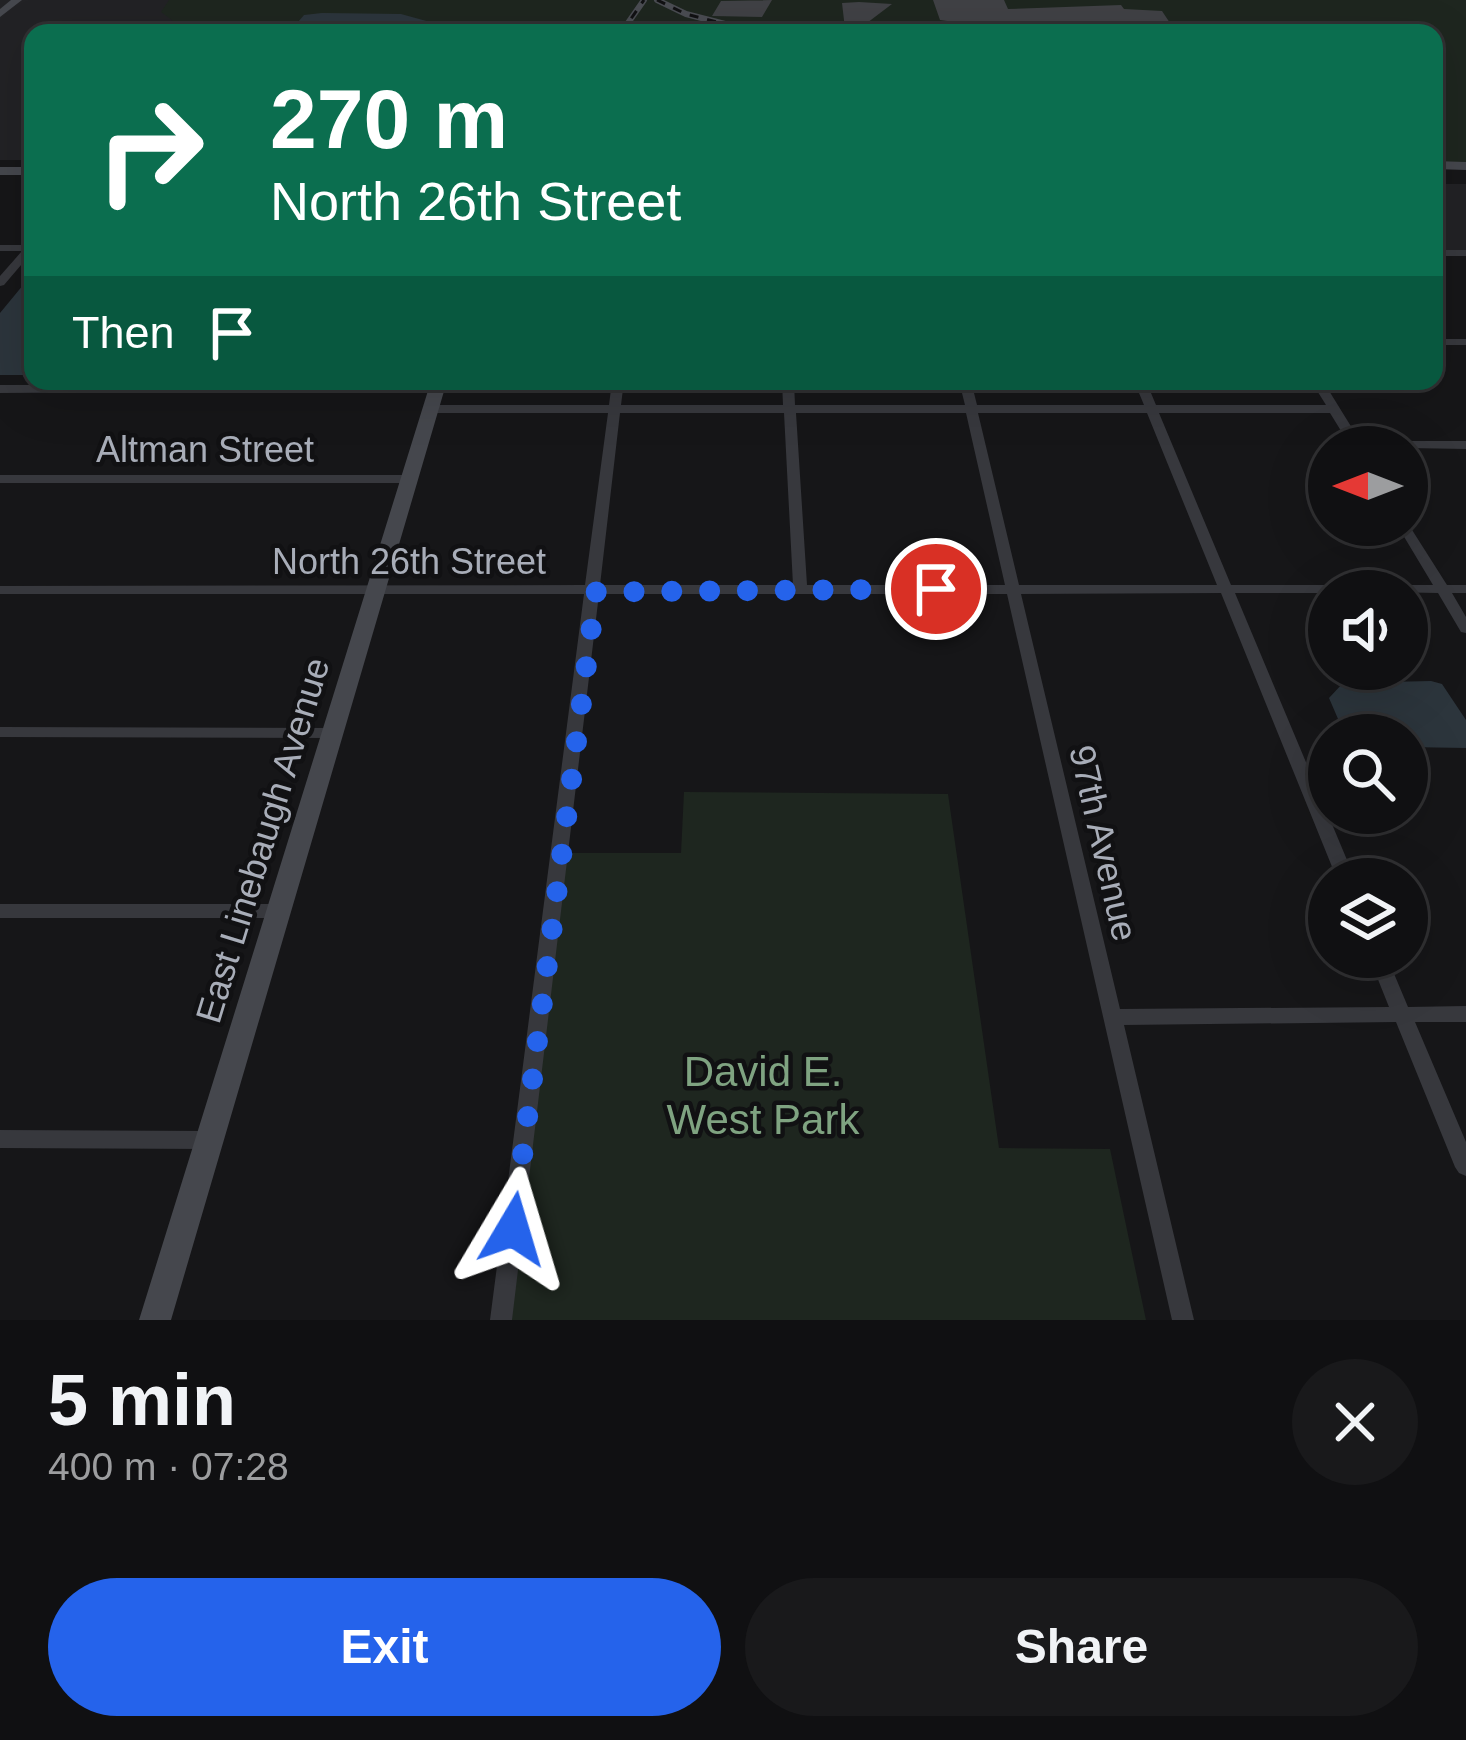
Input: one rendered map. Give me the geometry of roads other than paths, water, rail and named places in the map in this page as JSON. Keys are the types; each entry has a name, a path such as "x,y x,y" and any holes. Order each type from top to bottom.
{"street":[{"path":"0,14 17,0"},
{"path":"0,283 24,256"},
{"path":"329,390 436,393 615,410 1334,410"},
{"path":"501,1320 596,592 617,390"},
{"path":"789,390 800,589"},
{"name":"97th Avenue","path":"967,390 1184,1320"},
{"path":"1144,390 1337,858"},
{"path":"1322,390 1344,426"},
{"name":"East Linebaugh Avenue","path":"155,1320 436,393"},
{"path":"1428,445 1466,445"},
{"name":"Altman Street","path":"0,479 410,479"},
{"path":"1416,546 1466,628"},
{"name":"North 26th Street","path":"0,590 1466,589"},
{"path":"0,732 332,733"},
{"path":"0,910 278,911"},
{"path":"1387,978 1466,1167"},
{"path":"1111,1017 1466,1014"},
{"path":"0,1139 209,1140"}],"railway":[{"path":"627,24 644,0"},
{"path":"657,0 725,24"}],"park label":[{"name":"David E. West Park","path":"763,1095"}]}
